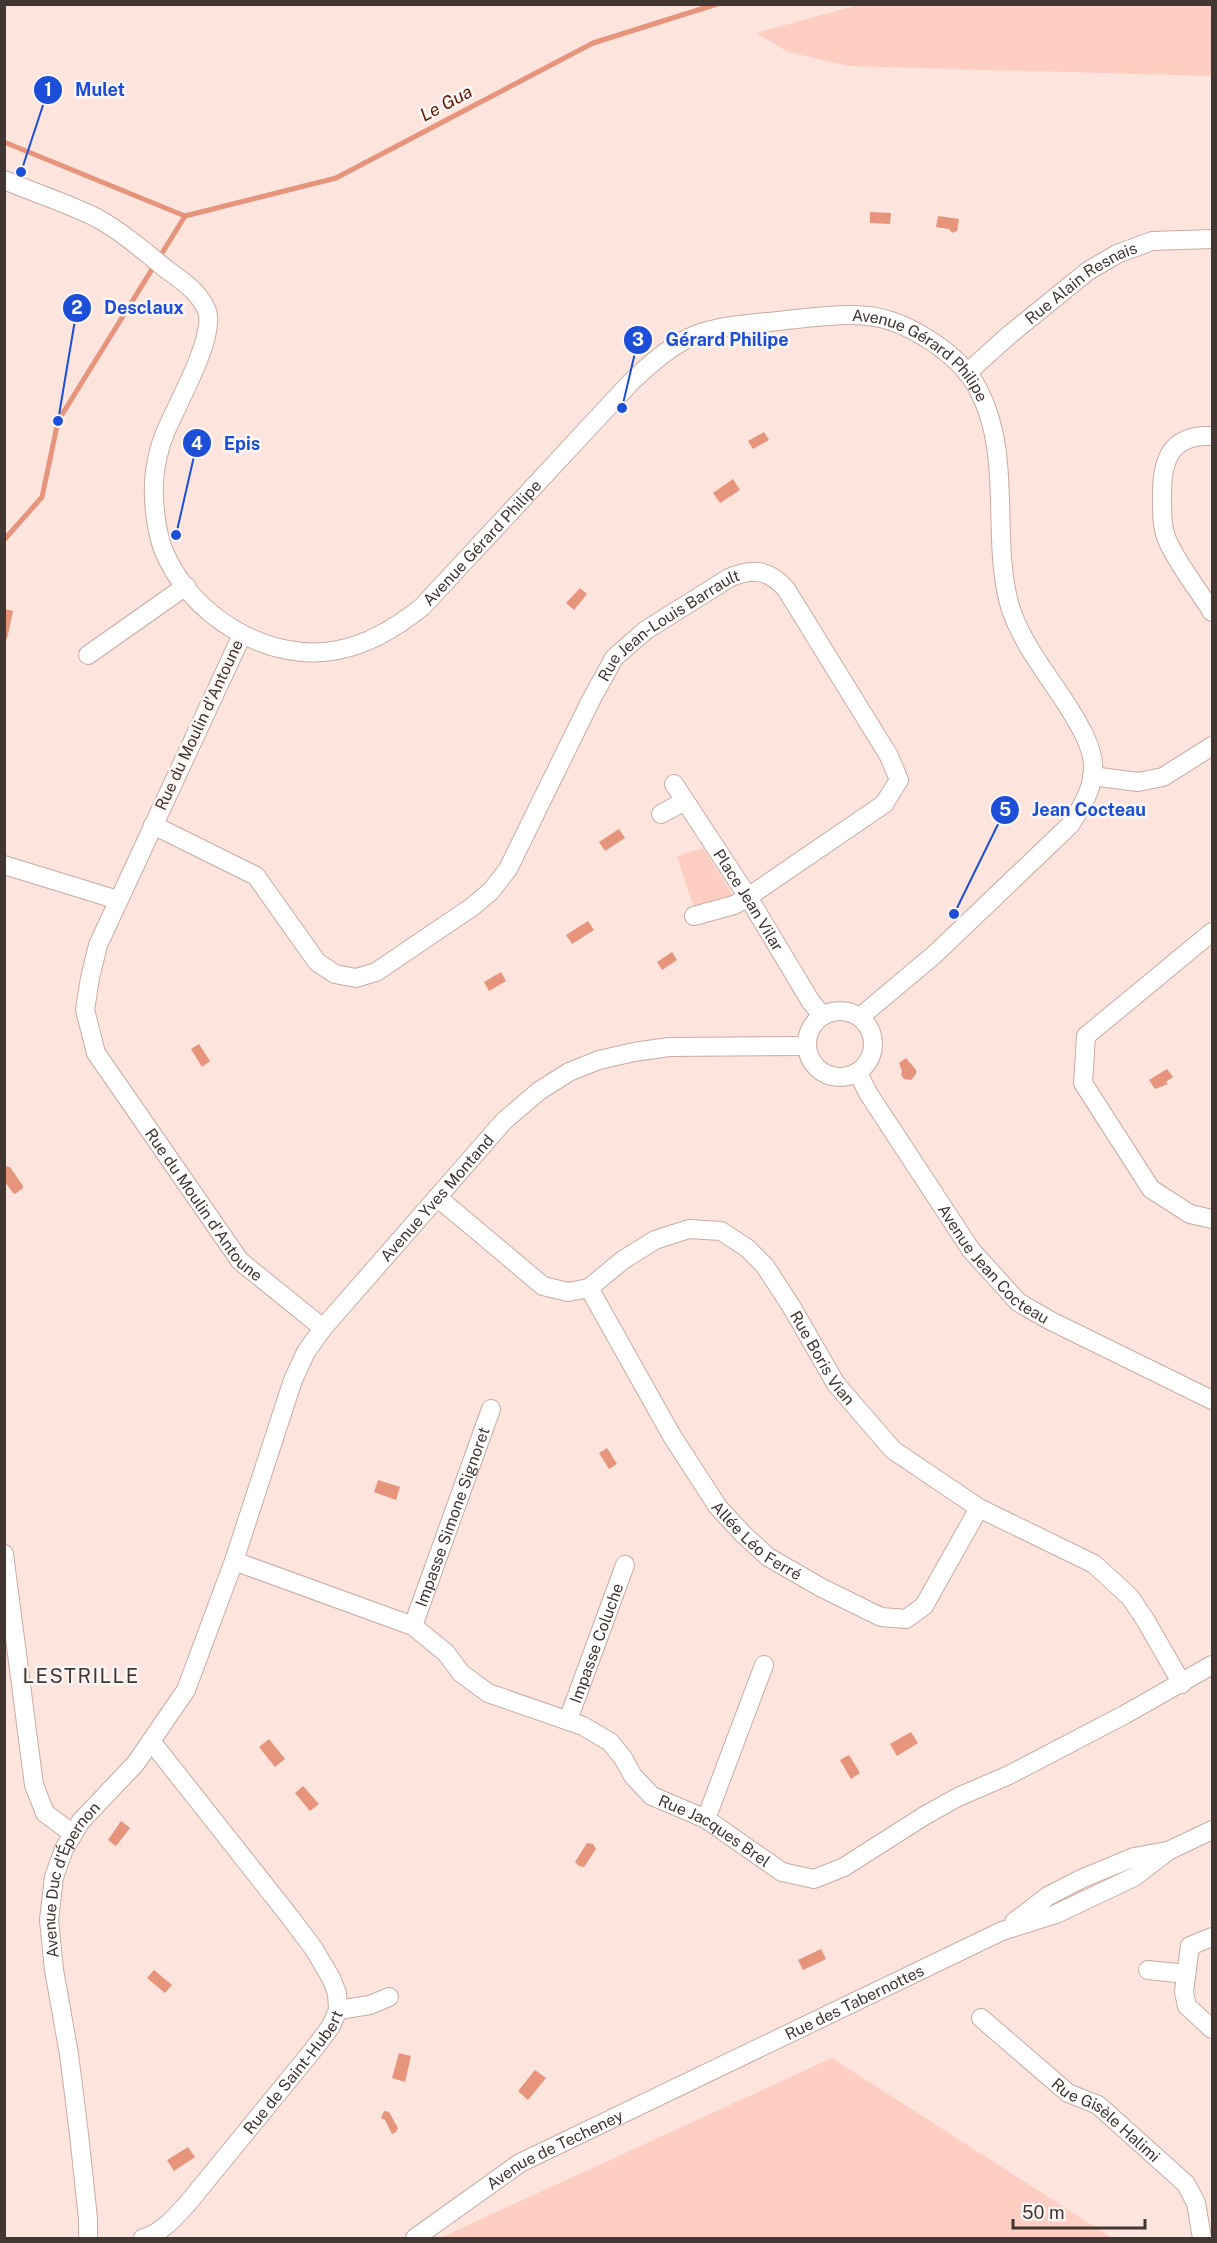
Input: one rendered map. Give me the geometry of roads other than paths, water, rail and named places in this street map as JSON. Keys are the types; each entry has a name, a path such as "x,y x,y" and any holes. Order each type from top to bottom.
{"street":[{"name":"Rue du Moulin d'Antoune","path":"4,180 95,218 120,232 198,296 207,311 210,325 203,347 165,434 158,458 154,483 156,512 163,548 176,574 217,620 242,635 98,945 85,1010 96,1053 240,1261 323,1328"},
{"name":"Rue Alain Resnais","path":"967,373 1008,336 1088,272 1117,254 1152,241 1212,239"},
{"name":"Avenue Gérard Philipe","path":"242,635 282,649 316,652 338,650 366,642 399,626 422,607 631,382 662,356 693,336 724,328 765,322 869,316 899,324 928,338 949,354 978,387 995,438 1004,577 1010,603 1020,630 1083,732 1093,762 1092,776 1084,804 1070,825 934,955 860,1017"},
{"path":"1212,436 1186,439 1173,448 1165,463 1161,481 1163,520 1167,540 1212,612"},
{"name":"Rue Jean-Louis Barrault","path":"153,825 256,876 317,962 335,974 356,978 376,972 472,907 491,891 508,869 614,658 646,630 729,578 743,572 761,571 776,578 786,589 889,756 899,780 884,804 748,897"},
{"path":"88,655 186,586"},
{"path":"1092,776 1138,782 1163,777 1212,746"},
{"name":"Place Jean Vilar","path":"674,784 748,897 811,1002 823,1016"},
{"path":"661,814 685,801"},
{"path":"4,865 118,900"},
{"path":"694,916 734,905 748,897"},
{"path":"1212,932 1086,1036 1083,1083 1150,1189 1190,1215 1212,1219"},
{"path":"841,1011 860,1017 872,1035 874,1045 866,1065 847,1077 825,1074 816,1067 810,1057 807,1046 811,1029 823,1016 841,1011"},
{"name":"Avenue Yves Montand","path":"234,1561 293,1380 306,1352 323,1328 504,1121 539,1090 569,1072 599,1060 669,1047 807,1046"},
{"name":"Avenue Jean Cocteau","path":"858,1072 868,1093 971,1250 1018,1302 1051,1321 1212,1400"},
{"path":"437,1197 543,1286 568,1292 589,1288"},
{"name":"Rue Boris Vian","path":"589,1288 622,1260 655,1239 689,1229 721,1230 747,1248 765,1266 836,1384 893,1450 979,1508 1094,1564 1131,1597 1182,1684"},
{"name":"Allée Léo Ferré","path":"589,1288 672,1436 718,1507 768,1557 822,1588 881,1617 906,1619 924,1606 979,1508"},
{"name":"Avenue Jean Cocteau","path":"1190,1388 1212,1412"},
{"name":"Impasse Simone Signoret","path":"413,1626 490,1409"},
{"path":"4,1554 34,1785 45,1813 73,1834"},
{"name":"Rue Jacques Brel","path":"234,1561 413,1626 446,1653 461,1673 488,1693 583,1726 610,1742 623,1758 633,1776 652,1796 706,1819 782,1872 814,1878 844,1867 958,1797 1009,1775 1182,1684 1212,1665"},
{"name":"Avenue Duc d'Épernon","path":"88,2238 79,2134 69,2054 54,1970 49,1920 54,1877 64,1849 81,1821 136,1763 186,1690 234,1561"},
{"name":"Impasse Coluche","path":"568,1720 625,1565"},
{"path":"706,1819 764,1665"},
{"name":"Rue de Saint-Hubert","path":"143,2238 150,2237 172,2220 188,2203 313,2050 331,2026 338,2010 337,1993 314,1949 151,1742"},
{"name":"Rue des Tabernottes","path":"704,2074 1002,1931 1056,1914 1134,1877 1168,1851 1212,1830"},
{"path":"1212,1937 1190,1946 1184,1992 1187,2006 1212,2029"},
{"path":"1148,1970 1186,1974"},
{"path":"338,2010 370,2005 389,1998"},
{"name":"Rue Gisèle Halimi","path":"981,2018 1068,2093 1098,2105 1186,2184 1196,2203 1202,2238"},
{"name":"Avenue de Techeney","path":"415,2238 520,2163 704,2074"}],"waterway":[{"name":"Le Gua","path":"185,216 336,178 593,43 717,4"},
{"path":"4,142 185,216"},
{"path":"4,540 42,497 58,421 185,216"}],"place":[{"name":"Mulet","path":"21,172"},
{"name":"Gérard Philipe","path":"622,408"},
{"name":"Desclaux","path":"58,421"},
{"name":"Epis","path":"176,535"},
{"name":"Jean Cocteau","path":"954,914"}],"district":[{"name":"LESTRILLE","path":"81,1676"}]}
